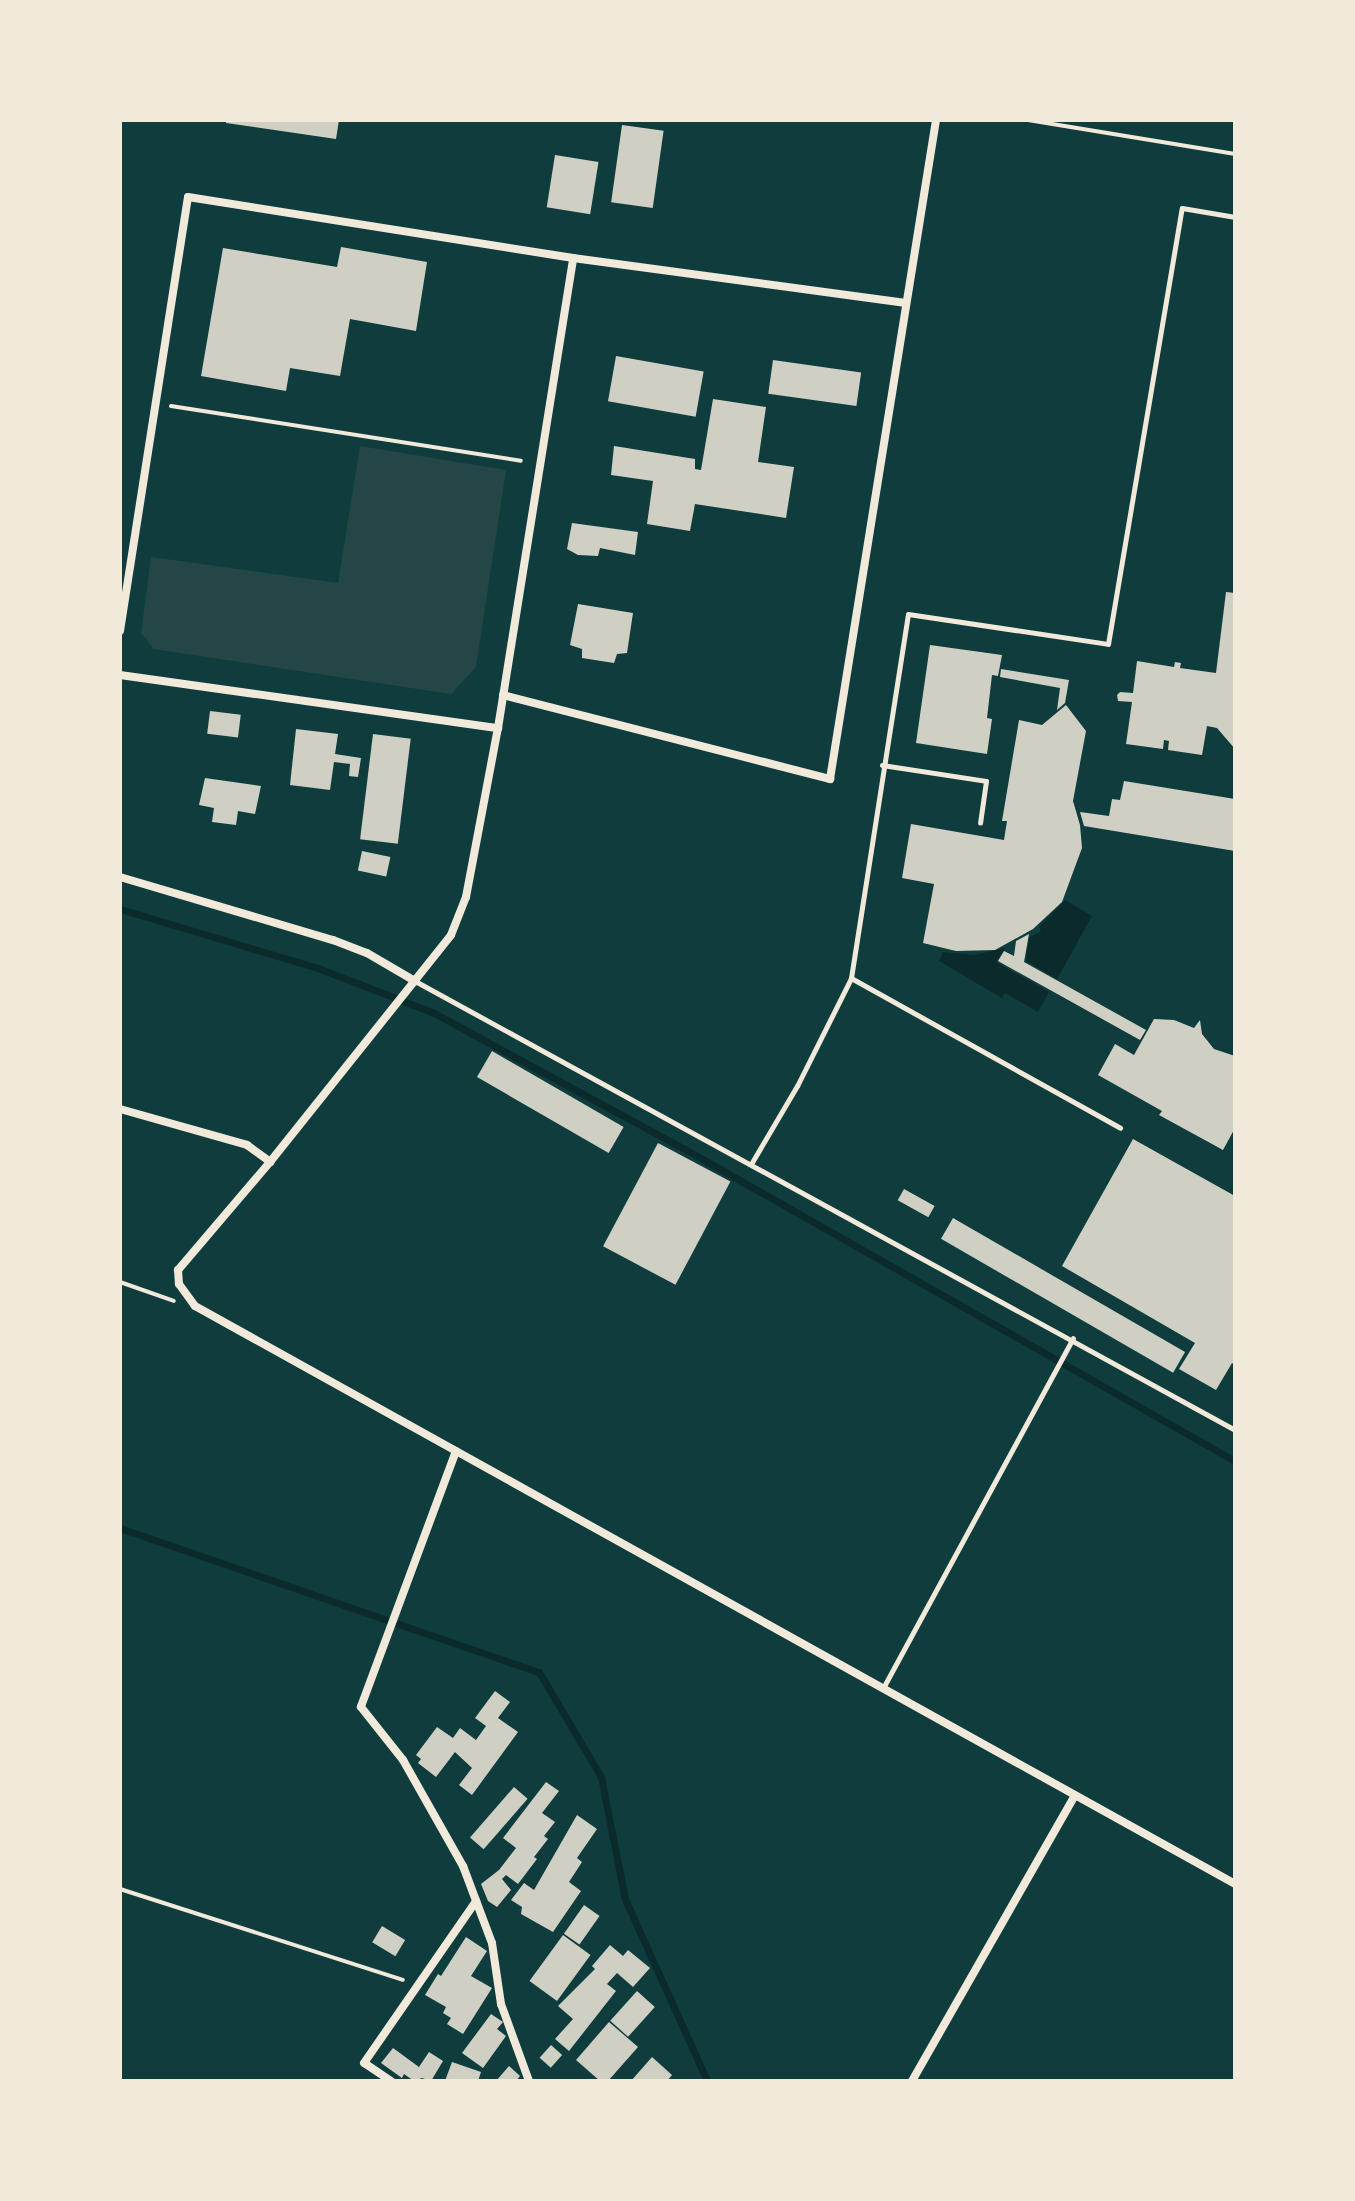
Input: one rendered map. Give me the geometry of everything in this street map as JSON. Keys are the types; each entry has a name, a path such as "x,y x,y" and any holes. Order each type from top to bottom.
{"street":[{"path":"503,695 830,779 936,120"},
{"path":"120,631 188,197 573,258 906,303"},
{"path":"573,258 498,728 466,897 451,935 270,1162 178,1270 179,1284 195,1306 1235,1884"},
{"path":"120,675 498,728"},
{"path":"120,877 333,940 367,953 415,981"},
{"path":"120,1109 247,1145 270,1162"},
{"path":"456,1451 361,1707 403,1760 463,1866 492,1943 501,2004 529,2081"},
{"path":"912,2081 1075,1795"},
{"path":"391,2081 364,2063 476,1901"}],"lane":[{"path":"751,1164 797,1086 851,978 908,614 1108,644 1182,208 1235,217"},
{"path":"882,765 986,781 980,823"},
{"path":"851,978 1120,1128"},
{"path":"415,981 1073,1338 1232,1428 1235,1418"},
{"path":"883,1688 1073,1338"}],"path":[{"path":"1028,120 1235,154"},
{"path":"165,405 521,461"},
{"path":"120,1282 211,1315"},
{"path":"120,1889 418,1984"}],"shaded area":[{"path":"360,446 506,470 476,667 451,694 154,649 141,633 151,557 338,583"},
{"path":"1065,900 1092,916 1057,979 1026,961 1029,938 1041,931 1039,927"},
{"path":"1005,948 996,962 1049,992 1038,1012 1005,993 1002,998 939,961 943,952 975,955"}],"building":[{"path":"226,120 339,120 336,139 226,123"},
{"path":"622,125 664,131 653,208 611,202"},
{"path":"555,155 598,162 590,214 547,207"},
{"path":"341,247 427,262 416,331 350,319 340,376 290,368 286,391 201,376 223,248 337,267"},
{"path":"616,356 704,371 696,417 608,401"},
{"path":"773,360 861,372 856,406 768,394"},
{"path":"713,399 766,407 758,462 794,467 786,518 695,504 690,531 647,524 653,481 611,475 614,446 695,459 695,469 701,470"},
{"path":"572,523 638,532 635,555 600,548 598,556 578,555 567,549"},
{"path":"1226,592 1235,593 1235,749 1217,728 1207,726 1202,755 1168,750 1169,741 1164,740 1163,749 1126,744 1132,702 1118,701 1117,695 1120,692 1133,693 1137,661 1174,667 1175,662 1181,663 1180,668 1216,673"},
{"path":"578,604 633,613 627,653 617,654 614,663 582,658 582,649 570,645"},
{"path":"930,645 1002,655 998,676 992,675 987,718 992,719 987,754 916,743"},
{"path":"1001,669 1069,680 1065,703 1057,710 1060,688 1000,677"},
{"path":"1066,705 1086,731 1073,801 1082,848 1062,902 1033,929 995,950 956,951 923,943 934,884 902,878 911,824 1004,840 1007,821 1002,821 1019,720 1042,725"},
{"path":"210,711 241,715 238,738 207,734"},
{"path":"296,729 338,734 335,754 361,758 358,777 349,776 350,764 334,762 330,790 290,785"},
{"path":"373,734 411,739 398,844 360,839"},
{"path":"205,778 261,786 255,814 238,811 236,825 212,822 214,808 199,805"},
{"path":"1124,781 1235,799 1235,851 1084,826 1080,812 1109,816 1112,799 1120,800"},
{"path":"362,851 390,857 386,877 358,871"},
{"path":"1029,934 1024,962 1146,1030 1140,1040 998,961 1004,951 1014,956 1016,941"},
{"path":"1154,1019 1174,1020 1194,1028 1200,1020 1202,1034 1214,1049 1235,1056 1235,1128 1223,1150 1159,1115 1162,1111 1098,1075 1115,1044 1134,1055"},
{"path":"492,1051 624,1127 609,1153 477,1077"},
{"path":"1133,1139 1235,1196 1235,1365 1232,1363 1216,1390 1179,1369 1195,1343 1062,1266"},
{"path":"658,1143 730,1181 675,1285 603,1246"},
{"path":"904,1189 935,1206 928,1217 898,1200"},
{"path":"953,1218 1185,1352 1173,1373 941,1239"},
{"path":"495,1691 510,1702 498,1718 518,1732 472,1795 459,1785 472,1768 455,1752 436,1777 418,1763 421,1759 416,1755 437,1727 453,1738 460,1728 476,1740 486,1726 475,1718"},
{"path":"546,1782 559,1791 542,1813 555,1822 544,1836 548,1839 534,1857 537,1859 518,1884 506,1875 502,1879 511,1890 497,1907 488,1901 481,1884 499,1870 516,1848 503,1838"},
{"path":"514,1787 528,1799 484,1849 470,1838"},
{"path":"577,1815 597,1829 577,1858 582,1862 569,1882 581,1891 553,1932 521,1914 522,1907 511,1900 524,1883 534,1890"},
{"path":"584,1905 600,1916 579,1945 564,1934"},
{"path":"382,1926 405,1940 395,1956 372,1942"},
{"path":"563,1935 591,1955 557,2001 529,1981"},
{"path":"466,1937 487,1951 471,1976 492,1988 463,2034 447,2024 451,2018 443,2013 446,2007 425,1995"},
{"path":"610,1945 623,1956 628,1950 650,1968 633,1987 617,1973 607,1984 616,1991 569,2051 555,2039 573,2019 558,2006 595,1969 592,1966"},
{"path":"637,1991 655,2007 628,2037 610,2021"},
{"path":"491,2014 503,2022 497,2029 506,2036 483,2068 462,2053"},
{"path":"609,2022 638,2047 608,2081 600,2081 576,2060"},
{"path":"551,2045 562,2055 551,2068 540,2058"},
{"path":"393,2048 419,2067 429,2052 443,2061 431,2081 422,2078 414,2081 404,2074 402,2078 381,2063"},
{"path":"652,2057 672,2075 667,2081 631,2081"},
{"path":"452,2062 481,2072 478,2081 445,2081"},
{"path":"509,2066 520,2076 516,2081 496,2081"}],"waterway":[{"path":"120,909 318,968 434,1013 683,1148 1235,1461"},
{"path":"120,1528 539,1672 601,1777 625,1899 707,2081"}]}
